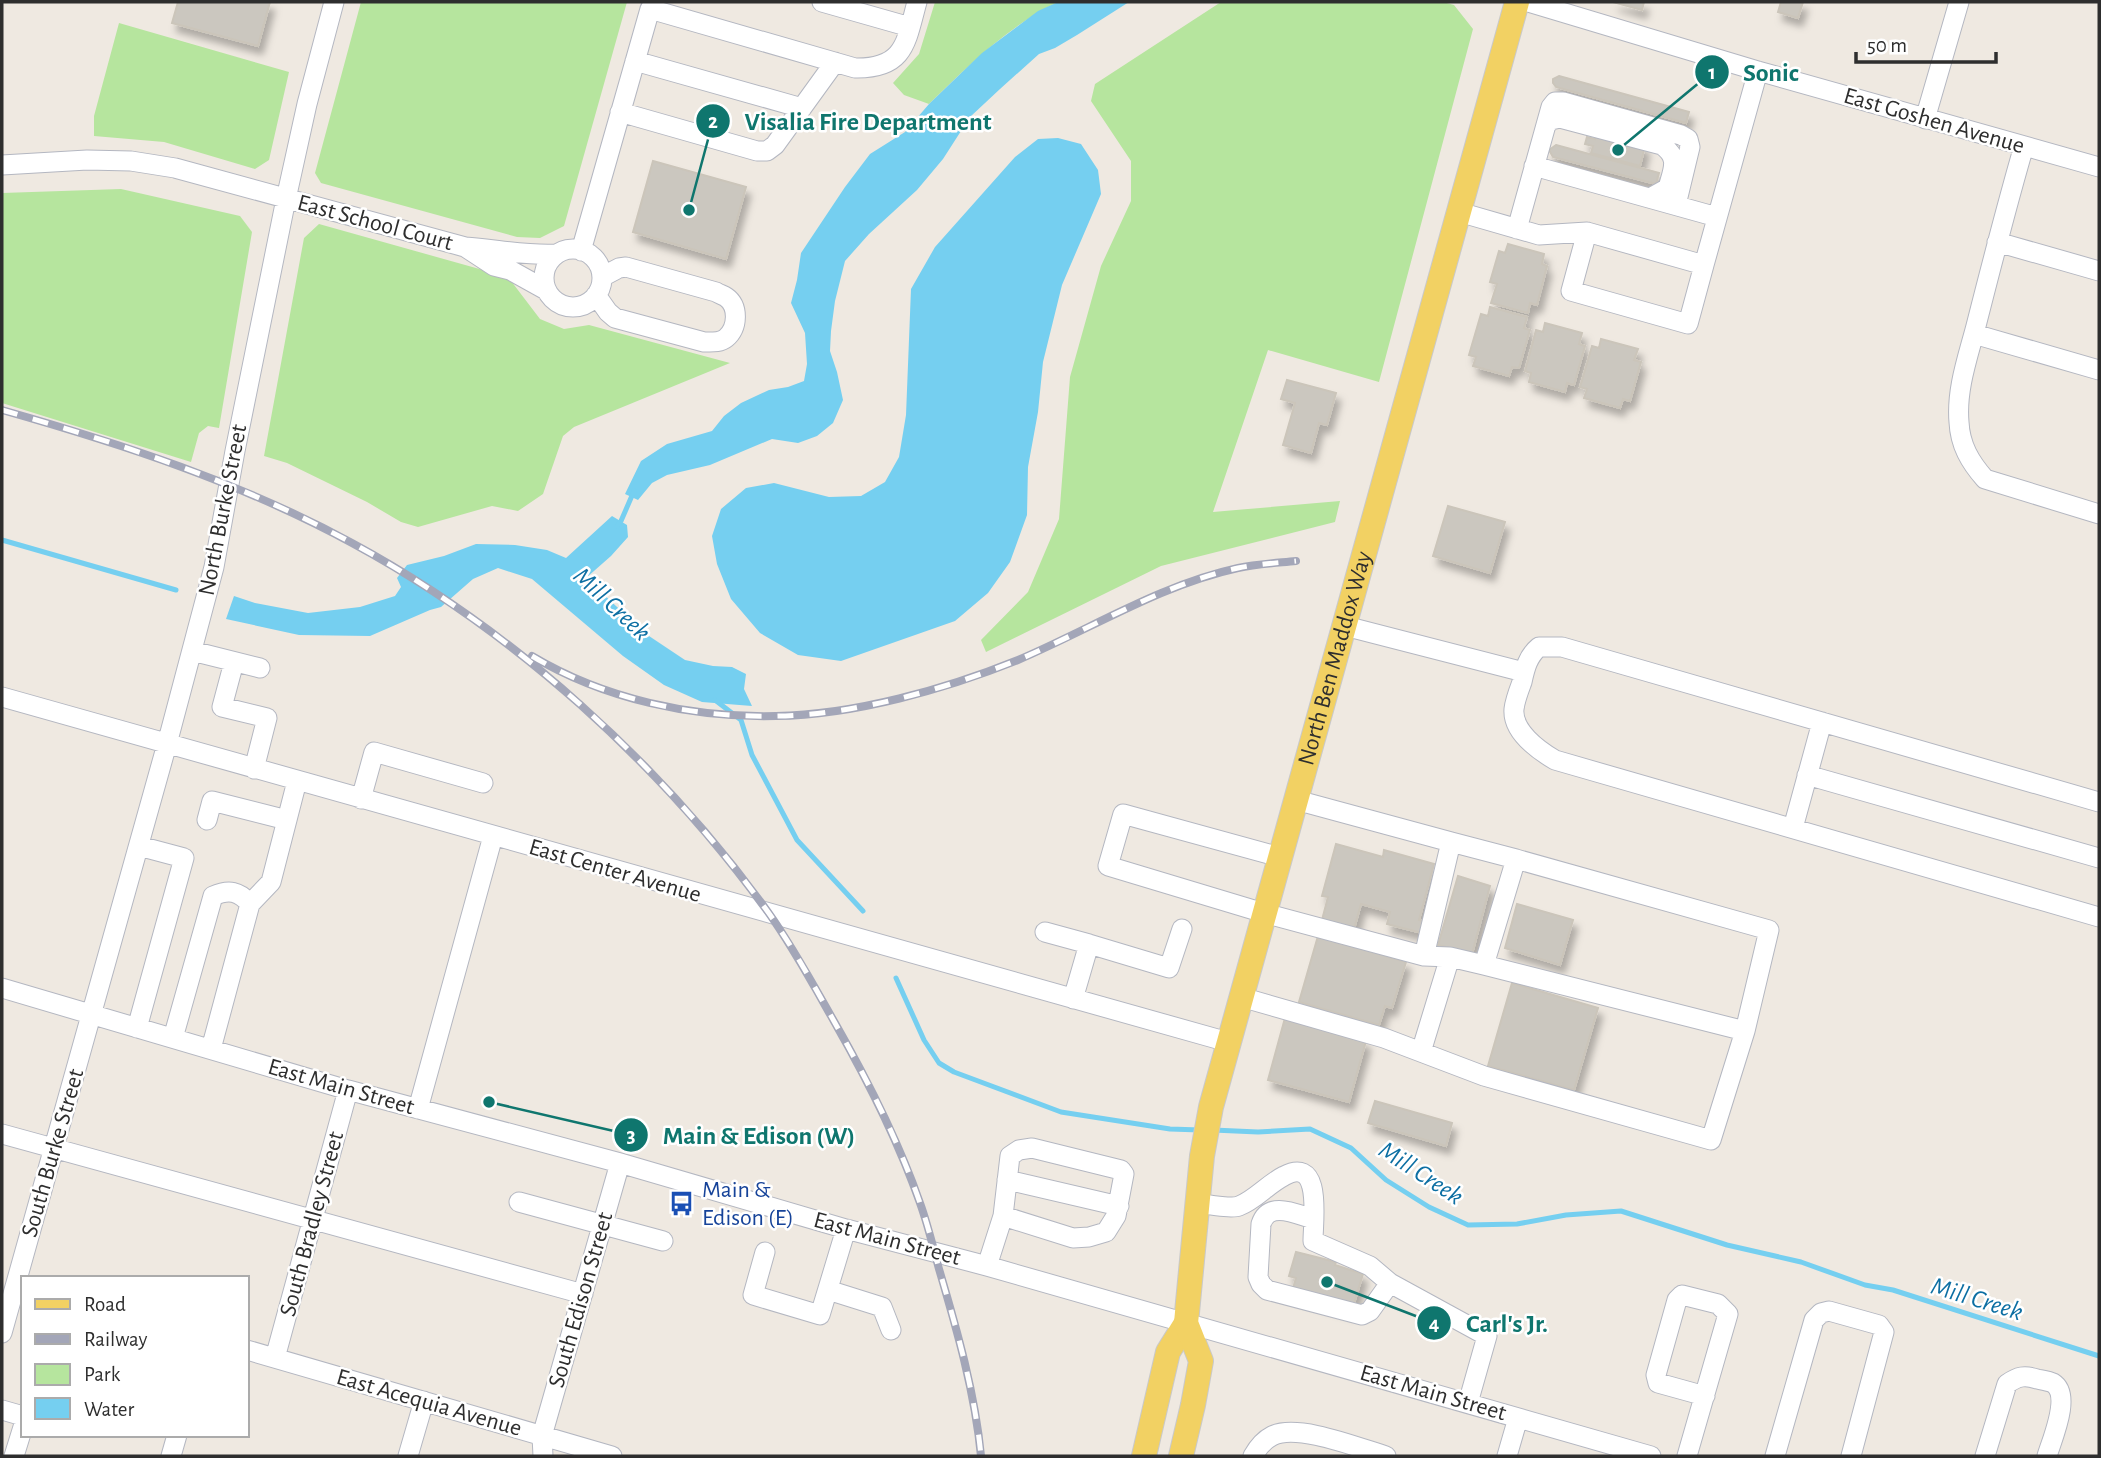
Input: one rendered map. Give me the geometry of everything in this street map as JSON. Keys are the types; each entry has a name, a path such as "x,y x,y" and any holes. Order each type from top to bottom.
{"main road":[{"name":"North Ben Maddox Way","path":"1186,1323 1202,1156 1228,1042 1517,2"},
{"path":"1143,1456 1168,1352 1186,1323"},
{"path":"1181,1456 1200,1361 1186,1323"}],"street":[{"name":"North Burke Street","path":"92,1014 214,567 286,199 334,2"},
{"path":"822,2 910,27"},
{"path":"599,286 619,268 626,267 727,297 734,306 736,317 726,338 714,342 704,342 615,318 608,312 599,286 596,261 581,251 651,5 855,68 872,69 897,56 905,43 917,2"},
{"name":"East Goshen Avenue","path":"1528,2 1758,71 2099,167"},
{"path":"1925,119 1959,2"},
{"path":"635,61 802,108"},
{"path":"620,112 757,151 767,151 775,145 835,62"},
{"path":"1587,232 1571,291 1688,324 1758,71"},
{"path":"1517,229 1551,107 1555,102 1563,102 1688,139 1690,147 1676,205"},
{"path":"1546,125 1560,118 1662,145 1670,151 1675,161 1668,188 1650,198"},
{"path":"2024,146 1959,391 1958,421 1965,452 1985,479 2099,514"},
{"name":"East School Court","path":"2,164 131,161 175,168 465,247 539,255 557,254 565,250 581,251"},
{"path":"1534,166 1717,217"},
{"path":"1459,212 1539,235 1587,232 1704,265"},
{"path":"1997,242 2099,271"},
{"name":"East School Court","path":"465,247 494,265 510,270 546,290 558,303 583,306 599,286"},
{"path":"546,290 546,266 557,254"},
{"path":"1974,334 2099,370"},
{"path":"1345,626 1524,672"},
{"path":"2099,802 1562,647 1539,647 1529,657 1514,710 1526,737 1541,752 1555,760 2099,917"},
{"path":"192,650 260,668"},
{"path":"234,662 222,707 267,718 254,769"},
{"name":"East Center Avenue","path":"2,697 1228,1042"},
{"path":"1793,828 1822,722"},
{"path":"362,799 374,752 483,783"},
{"path":"1807,775 2099,858"},
{"path":"211,1049 250,904 271,882 297,781"},
{"path":"1241,997 1384,1038 1484,1076 1711,1140 1745,1031 1769,930 1296,800"},
{"path":"207,820 212,801 287,820"},
{"path":"1280,858 1123,814 1108,866 1264,913 1424,956 1450,957 1745,1031"},
{"path":"418,1109 493,836"},
{"path":"1424,956 1451,842"},
{"path":"137,1028 184,858 139,846"},
{"path":"1484,965 1516,859"},
{"path":"173,1038 214,895 224,891 243,895 250,904"},
{"path":"1045,932 1169,968 1182,929"},
{"path":"1073,999 1089,944"},
{"path":"1421,1052 1450,957"},
{"name":"East Main Street","path":"2,988 348,1090 987,1266 1651,1456"},
{"name":"South Burke Street","path":"2,1332 13,1283 92,1014"},
{"name":"South Bradley Street","path":"275,1358 348,1090"},
{"path":"2,1134 583,1294"},
{"path":"987,1266 1003,1216 1010,1156 1019,1150 1032,1148 1121,1170 1125,1174 1116,1216 1105,1232 1073,1238 1003,1216"},
{"name":"South Edison Street","path":"543,1446 620,1163"},
{"path":"1196,1203 1238,1207 1285,1175 1296,1172 1307,1175 1313,1185 1313,1241 1370,1266 1390,1283 1487,1336 1468,1403"},
{"path":"1007,1180 1119,1206"},
{"path":"519,1202 663,1241"},
{"path":"1313,1219 1280,1209 1263,1217 1258,1277 1267,1290 1362,1315 1370,1311 1390,1283"},
{"path":"765,1252 753,1295 820,1315 846,1229"},
{"path":"828,1290 882,1307 891,1331"},
{"path":"1687,1456 1706,1396 1728,1314 1718,1304 1682,1295 1677,1300 1656,1375 1658,1383 1706,1396"},
{"path":"1775,1456 1814,1320 1821,1313 1829,1311 1879,1325 1884,1332 1851,1456"},
{"name":"East Acequia Avenue","path":"248,1350 424,1401 543,1446 612,1456"},
{"path":"1985,1456 2007,1384 2026,1375 2054,1384 2062,1394 2062,1409 2047,1456"},
{"path":"408,1456 424,1401"},
{"path":"2,1410 21,1415"},
{"path":"1507,1456 1518,1418"},
{"path":"1253,1456 1272,1436 1305,1432 1386,1456"},
{"path":"14,1456 21,1433"},
{"path":"172,1456 177,1437"}],"green space":[{"path":"361,2 627,2 564,226 540,238 517,237 321,183 315,173"},
{"path":"935,2 1058,2 1005,35 929,104 904,95 893,83 919,54"},
{"path":"1221,2 1443,2 1454,5 1473,29 1379,382 1268,350 1213,512 1340,501 1335,522 1161,566 986,652 981,640 1028,592 1059,519 1070,377 1101,266 1131,201 1131,161 1091,101 1095,84"},
{"path":"119,23 289,72 269,160 255,169 164,142 94,136 94,116"},
{"path":"121,189 240,216 252,232 219,428 208,426 199,433 191,462 2,403 2,193"},
{"path":"319,224 508,277 540,319 564,329 589,325 730,363 574,427 563,436 543,494 518,511 492,506 418,527 401,522 367,502 287,463 264,456 304,238"}],"water":[{"path":"1058,2 1129,2 1055,48 1039,54 1000,89 970,117 943,159 917,190 869,234 845,261 831,331 830,351 843,400 833,423 817,436 798,443 772,439 710,465 667,475 652,483 638,500 625,494 641,461 667,444 712,431 724,416 741,403 769,390 804,381 807,364 805,333 791,303 801,253 845,187 870,154 905,132 929,104 982,53 1038,11"},
{"path":"1058,138 1081,144 1098,170 1101,194 1062,285 1043,362 1038,412 1028,467 1027,515 1010,562 988,593 955,621 841,661 798,655 760,633 731,599 717,564 712,536 721,509 746,488 774,483 829,497 861,496 885,482 899,457 906,415 911,289 935,247 1015,157 1038,139"},
{"path":"612,516 627,525 628,537 586,578 646,634 685,660 732,667 746,674 744,689 752,706 702,702 664,685 623,656 532,579 498,568 473,579 441,607 370,636 299,635 226,619 234,596 255,603 308,613 360,607 395,596 401,587 397,578 407,565 444,556 476,544 515,545 547,550 566,558"}],"building":[{"path":"178,2 270,2 258,46 172,23"},
{"path":"1613,2 1644,2 1642,10"},
{"path":"1781,2 1803,2 1798,18 1778,12"},
{"path":"1559,76 1689,112 1686,123 1556,87 1553,79"},
{"path":"1597,133 1645,146 1640,166 1591,153 1593,146 1585,144 1587,137 1595,139"},
{"path":"1556,145 1659,173 1656,184 1553,157 1549,150"},
{"path":"653,161 746,187 726,259 633,232"},
{"path":"1508,244 1544,254 1542,264 1547,266 1537,305 1530,303 1528,313 1491,303 1497,284 1490,282 1499,251 1505,253"},
{"path":"1490,307 1527,317 1524,328 1530,330 1519,368 1512,367 1509,376 1473,366 1476,357 1469,355 1481,314 1488,316"},
{"path":"1545,323 1582,333 1579,344 1585,346 1574,385 1567,383 1565,392 1529,382 1531,373 1525,371 1536,330 1543,332"},
{"path":"1601,339 1638,349 1634,360 1641,362 1630,401 1623,399 1620,408 1584,398 1587,389 1580,387 1592,346 1599,348"},
{"path":"1287,380 1336,393 1327,425 1319,423 1311,453 1283,445 1295,403 1281,399"},
{"path":"1448,506 1505,522 1490,573 1433,556"},
{"path":"1336,844 1383,857 1384,850 1434,864 1419,920 1425,921 1422,933 1387,924 1390,912 1361,904 1354,929 1322,920 1328,897 1322,896"},
{"path":"1458,876 1490,886 1472,954 1438,945"},
{"path":"1517,904 1573,920 1560,965 1505,948"},
{"path":"1318,936 1406,962 1392,1008 1385,1006 1379,1025 1299,1002"},
{"path":"1512,983 1598,1008 1574,1090 1488,1066"},
{"path":"1285,1018 1366,1041 1349,1102 1268,1080"},
{"path":"1375,1101 1452,1123 1446,1146 1368,1123"},
{"path":"1296,1252 1336,1262 1335,1265 1363,1274 1352,1310 1292,1292 1296,1278 1289,1276"}],"waterway":[{"path":"617,526 634,491"},
{"name":"Mill Creek","path":"2,540 176,590"},
{"name":"Mill Creek","path":"715,700 741,720 752,755 797,840 863,911"},
{"name":"Mill Creek","path":"896,978 924,1040 939,1063 954,1072 1061,1112 1170,1129 1200,1130"},
{"name":"Mill Creek","path":"1213,1130 1258,1132 1310,1129 1351,1148 1386,1180 1429,1207 1468,1225 1517,1224 1566,1215 1621,1211 1727,1245 1801,1262 1865,1285 1893,1290 2099,1356"}],"railway":[{"path":"2,410 181,467 268,502 352,543 412,578 526,659 632,753 680,804 726,857 786,939 871,1089 892,1134 923,1211 952,1315 970,1385 981,1456"},
{"path":"532,656 589,684 650,703 681,709 744,716 837,711 930,690 990,671 1181,585 1245,567 1296,561"}],"place":[{"name":"Sonic","path":"1618,150"},
{"name":"Visalia Fire Department","path":"689,210"},
{"name":"Main & Edison (W)","path":"489,1102"},
{"name":"Main & Edison (E)","path":"682,1204"},
{"name":"Carl's Jr.","path":"1327,1282"}]}
